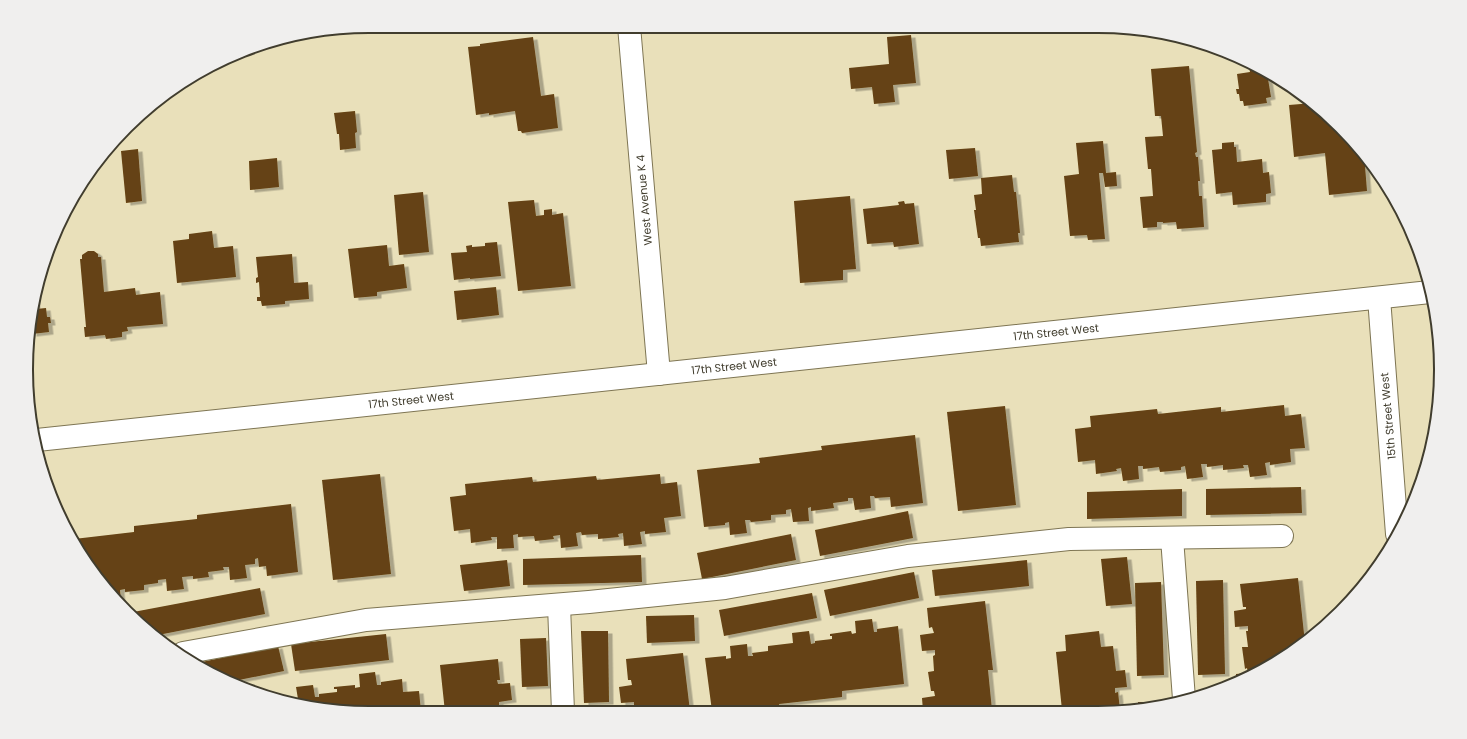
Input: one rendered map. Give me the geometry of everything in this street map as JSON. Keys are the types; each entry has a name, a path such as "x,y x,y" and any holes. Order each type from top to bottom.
{"street":[{"name":"West Avenue K 4","path":"630,33 659,374"},
{"name":"17th Street West","path":"40,440 1425,293"},
{"name":"15th Street West","path":"1379,298 1396,524"},
{"path":"188,652 366,620 559,605 725,588 923,554 1069,539 1282,536"},
{"path":"1172,538 1184,695"},
{"path":"559,605 563,706"}],"building":[{"path":"911,35 916,83 893,85 895,102 874,104 872,87 851,89 849,68 889,64 887,37"},
{"path":"533,37 541,96 554,94 558,128 522,133 521,131 518,131 515,111 489,115 489,113 476,115 468,47"},
{"path":"1189,66 1197,152 1195,153 1196,157 1198,157 1200,181 1198,181 1199,196 1202,196 1204,227 1177,229 1176,222 1157,222 1157,227 1143,228 1140,197 1153,196 1151,169 1148,169 1145,137 1163,136 1161,116 1155,116 1151,69"},
{"path":"1250,70 1268,79 1271,97 1266,98 1267,103 1244,106 1243,101 1240,101 1239,94 1237,94 1236,89 1239,89 1237,74 1250,72"},
{"path":"1303,104 1335,132 1350,148 1365,166 1367,191 1329,195 1325,153 1294,157 1289,105"},
{"path":"355,111 357,132 355,133 356,148 340,150 339,134 337,134 334,113"},
{"path":"1103,141 1106,173 1116,172 1117,186 1105,187 1103,173 1099,173 1105,239 1088,240 1087,235 1070,236 1064,176 1079,174 1076,143"},
{"path":"1234,142 1234,147 1236,147 1237,162 1262,159 1263,173 1269,172 1271,193 1266,194 1266,202 1233,205 1232,192 1216,194 1212,150 1222,149 1222,143"},
{"path":"975,148 978,176 949,179 946,150"},
{"path":"138,149 142,201 126,203 121,151"},
{"path":"277,158 279,187 250,190 249,161"},
{"path":"1012,175 1014,192 1016,192 1020,233 1018,233 1019,242 981,246 980,238 978,238 974,210 976,210 974,195 982,194 981,178"},
{"path":"423,192 429,252 399,255 394,195"},
{"path":"850,196 856,269 843,270 843,280 800,283 794,201"},
{"path":"534,200 536,216 544,215 544,210 552,209 552,215 563,213 571,286 518,291 508,202"},
{"path":"904,201 905,204 914,203 919,244 894,247 893,242 867,244 863,209 899,205 898,202"},
{"path":"212,231 214,248 233,246 236,277 177,283 173,241 189,239 189,234"},
{"path":"497,242 501,276 454,280 451,253 467,252 466,246 485,246 485,243"},
{"path":"387,245 389,266 404,264 407,288 377,292 377,296 354,298 348,249"},
{"path":"88,251 94,251 98,254 98,257 101,257 104,292 135,288 136,295 160,292 163,324 127,327 128,331 122,332 122,337 106,339 105,335 85,337 84,327 86,327 80,259 82,259 82,255"},
{"path":"292,254 294,283 308,282 309,299 285,301 285,304 262,306 261,301 257,301 257,297 260,297 259,282 256,283 256,278 258,277 256,257"},
{"path":"496,287 499,315 457,320 454,291"},
{"path":"46,308 47,317 50,317 51,323 48,323 49,332 35,334 38,309"},
{"path":"1284,405 1285,416 1301,414 1305,448 1290,449 1291,462 1270,465 1270,462 1265,463 1267,475 1250,477 1248,465 1243,465 1244,468 1223,470 1223,465 1207,467 1207,464 1201,464 1203,477 1187,479 1185,466 1181,467 1181,470 1160,472 1159,467 1143,469 1143,466 1138,466 1139,479 1123,481 1121,468 1116,469 1117,471 1096,474 1095,460 1078,462 1075,429 1091,427 1090,416 1157,409 1158,414 1221,407 1221,412"},
{"path":"1005,406 1016,505 958,511 947,412"},
{"path":"915,435 923,503 891,507 890,497 875,498 874,496 870,496 871,508 855,510 853,498 848,498 848,501 833,503 834,508 811,511 811,507 808,508 809,521 793,522 791,509 786,510 786,514 771,515 771,520 751,522 750,520 745,520 747,533 730,535 729,522 725,523 725,525 704,527 697,470 760,463 759,458 822,450 821,446"},
{"path":"380,474 391,574 333,580 322,480"},
{"path":"660,474 661,484 677,482 681,516 664,518 666,532 645,534 645,531 640,532 642,544 624,546 623,533 618,534 619,537 598,539 598,534 582,535 581,532 576,533 578,546 561,548 560,535 553,536 554,539 535,541 534,536 518,537 518,534 513,535 514,548 497,549 497,537 491,537 492,540 471,543 470,529 454,531 450,497 466,495 465,484 532,477 533,482 596,476 597,480"},
{"path":"1301,487 1302,513 1206,515 1206,489"},
{"path":"1182,489 1182,516 1087,519 1087,492"},
{"path":"291,504 298,572 267,576 266,566 259,567 258,558 255,559 255,564 245,565 247,578 230,580 229,567 223,567 224,570 208,572 209,577 193,579 193,576 182,577 184,589 167,591 166,579 158,580 158,583 144,585 144,590 125,592 125,589 120,590 120,595 103,574 78,538 134,532 134,526 197,519 197,515"},
{"path":"908,511 913,538 820,556 815,530"},
{"path":"791,534 796,560 702,579 697,553"},
{"path":"641,555 642,582 523,585 523,559"},
{"path":"1127,557 1132,604 1106,606 1101,559"},
{"path":"507,560 510,586 464,591 460,565"},
{"path":"1027,560 1029,586 935,596 932,570"},
{"path":"914,572 919,598 830,616 824,590"},
{"path":"1298,578 1304,634 1266,661 1247,670 1247,668 1245,669 1242,647 1248,647 1246,631 1248,631 1248,626 1235,627 1234,611 1246,609 1246,607 1243,607 1240,584"},
{"path":"1223,580 1225,674 1198,675 1196,581"},
{"path":"1161,582 1164,675 1137,676 1135,583"},
{"path":"260,588 265,614 163,634 137,611"},
{"path":"812,593 817,618 724,636 719,610"},
{"path":"985,601 993,670 988,670 992,706 923,706 922,698 935,696 934,691 931,691 928,672 934,671 933,656 935,655 935,650 922,651 920,635 934,633 932,627 929,628 927,608"},
{"path":"694,615 695,641 647,643 646,616"},
{"path":"872,619 874,632 877,632 877,629 898,626 904,684 842,691 842,697 779,704 780,706 711,706 705,658 726,656 726,659 731,658 730,646 747,644 748,656 753,656 752,653 768,651 768,646 793,643 792,633 809,631 811,644 815,643 815,641 832,639 830,634 851,631 852,634 856,633 855,621"},
{"path":"581,631 608,631 609,702 584,703"},
{"path":"1099,631 1101,647 1113,646 1116,671 1125,670 1127,687 1115,688 1115,693 1118,692 1119,705 1062,706 1056,652 1066,651 1065,635"},
{"path":"386,634 389,660 295,671 291,644"},
{"path":"546,638 548,686 522,687 520,639"},
{"path":"278,646 284,671 240,680 203,662"},
{"path":"683,653 689,706 634,706 634,702 621,703 619,687 632,685 631,680 628,680 626,659"},
{"path":"498,659 500,680 497,680 498,684 510,683 512,700 499,702 499,706 444,706 440,665"},
{"path":"375,672 377,685 381,685 381,682 402,679 403,692 419,691 420,706 347,705 298,699 296,687 313,685 315,697 319,697 319,694 337,692 337,689 334,689 334,687 355,685 355,688 360,687 359,674"}]}
